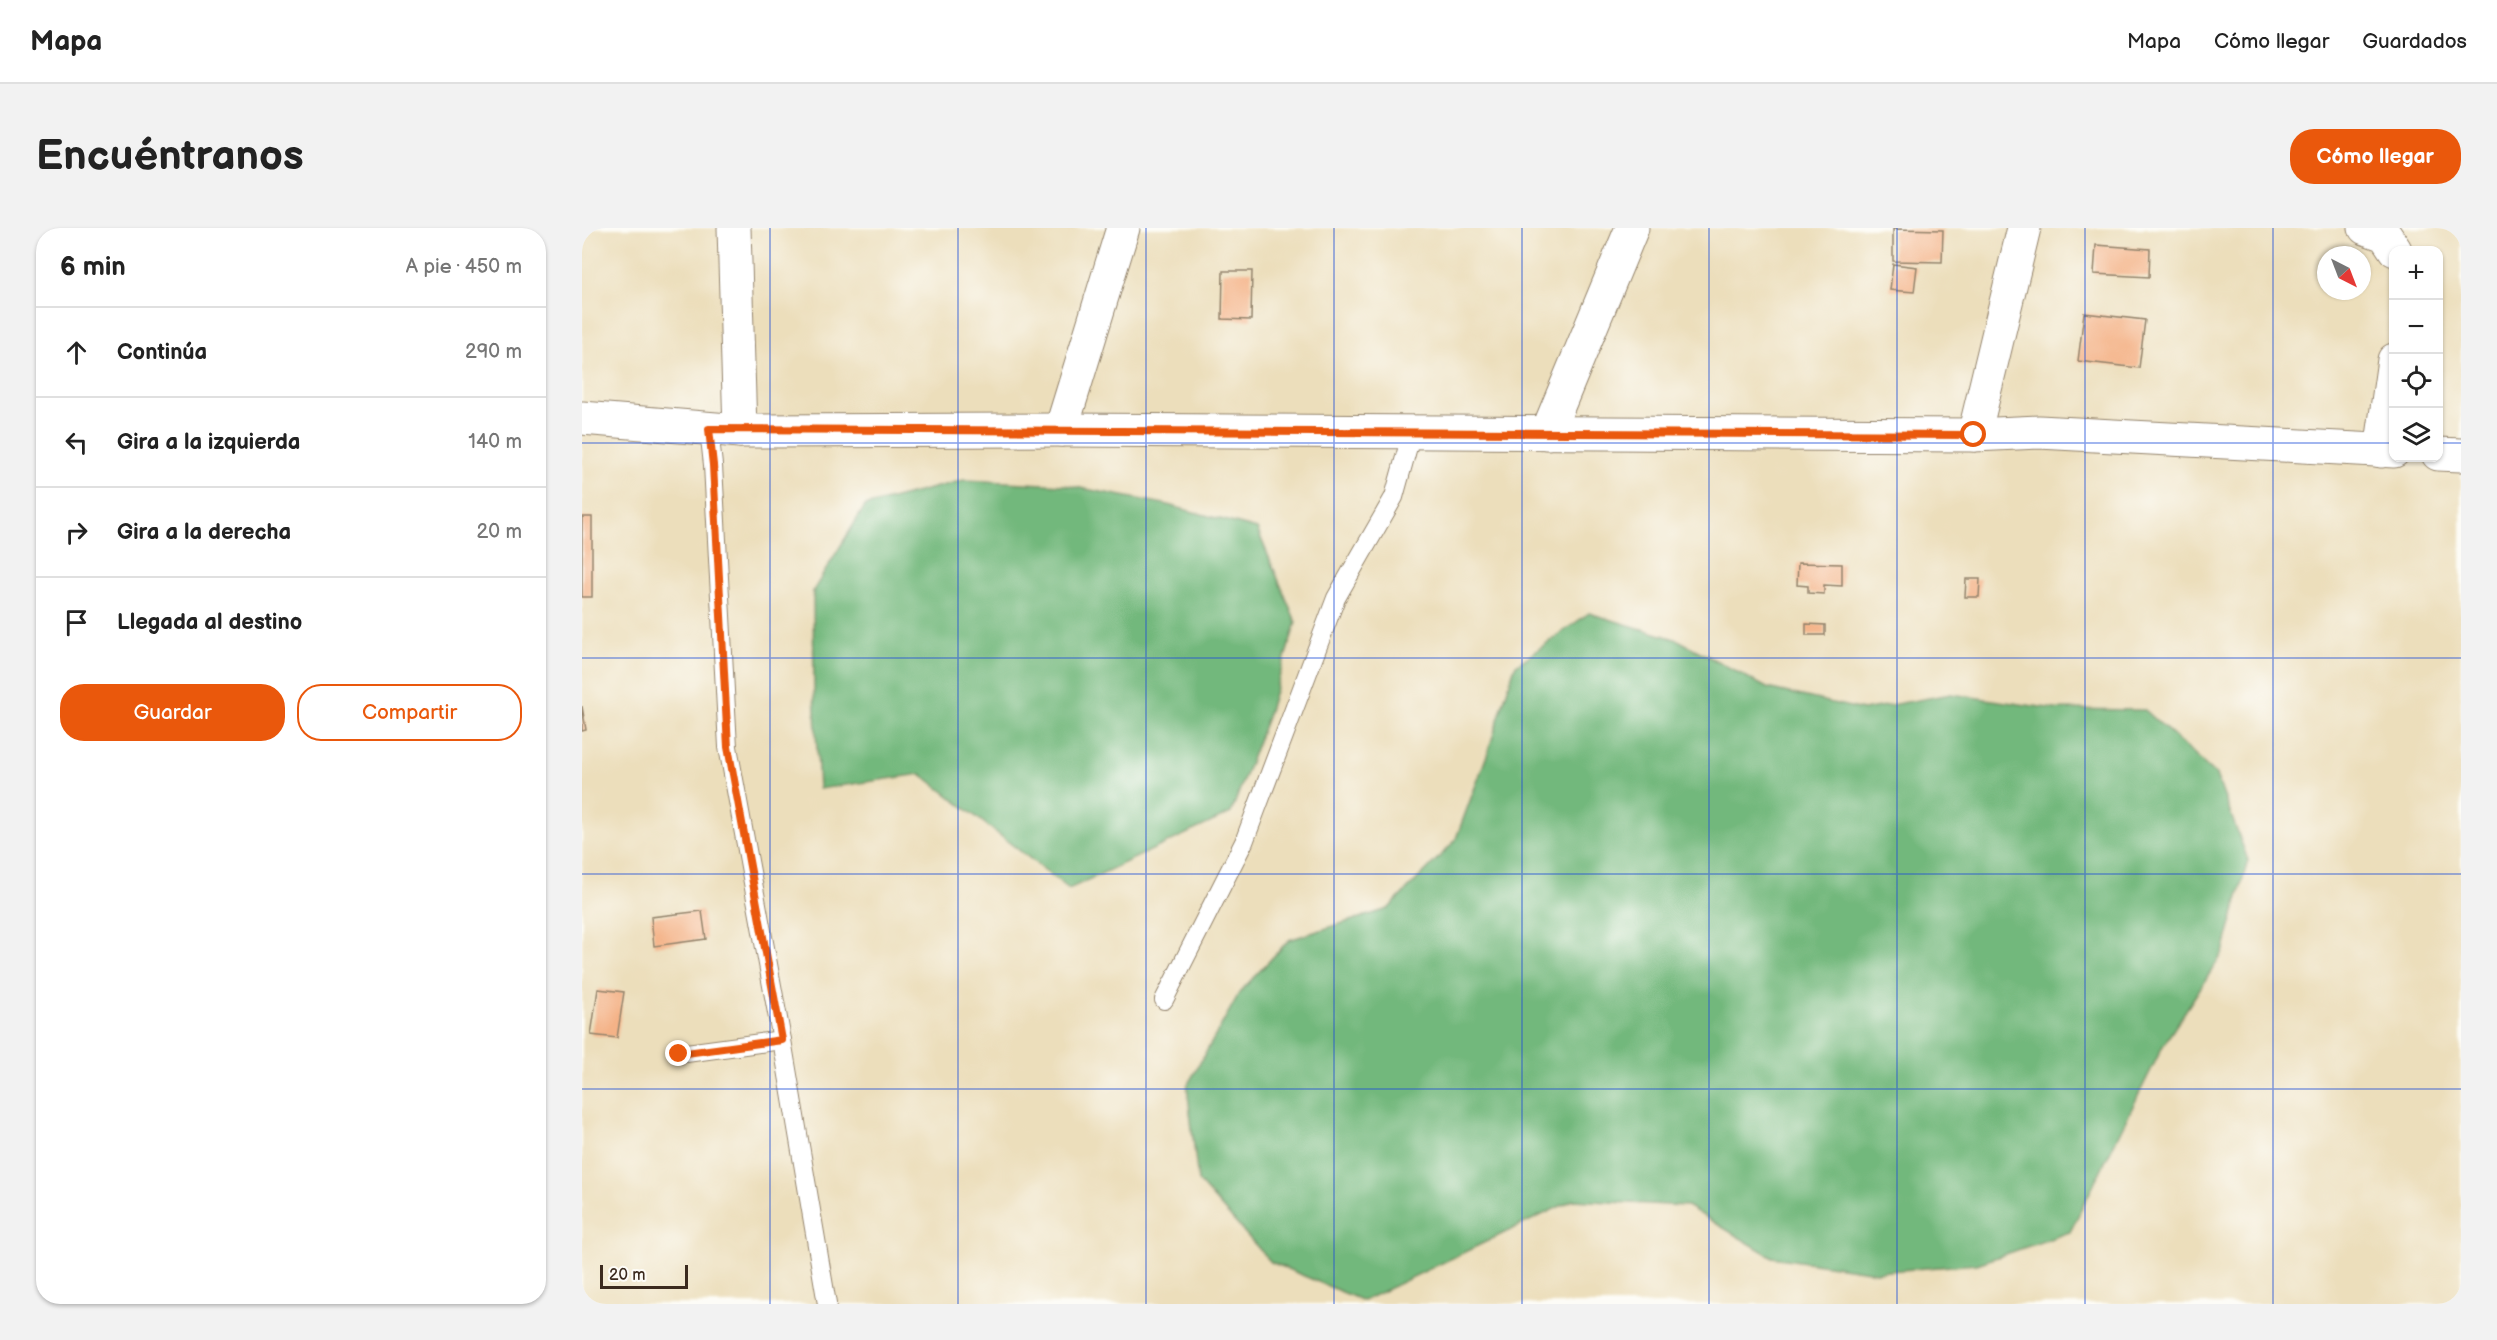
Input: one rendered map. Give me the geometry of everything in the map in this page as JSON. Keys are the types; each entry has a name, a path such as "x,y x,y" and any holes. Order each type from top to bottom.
{"street":[{"path":"724,430 734,228"},
{"path":"1062,430 1123,228"},
{"path":"1547,434 1632,228"},
{"path":"1974,435 2024,228"},
{"path":"2365,228 2385,235 2393,246"},
{"path":"582,418 724,430 1974,435 2039,432 2387,451 2390,408"},
{"path":"2443,454 2461,455"}],"lane":[{"path":"724,430 713,465 728,747 782,1040 827,1304"},
{"path":"1164,1000 1245,842 1336,598 1394,497 1412,432"},
{"path":"679,1054 782,1040"}],"green space":[{"path":"964,480 1065,485 1164,504 1257,529 1296,622 1267,717 1231,813 1069,889 921,774 819,789 814,692 813,591 865,506"},
{"path":"1589,613 1678,640 1767,688 1863,710 1951,694 2055,709 2145,710 2216,775 2248,860 2223,953 2164,1044 2070,1232 1977,1264 1876,1272 1772,1257 1687,1206 1573,1200 1363,1301 1271,1262 1198,1181 1187,1086 1240,992 1289,940 1388,909 1455,841 1487,755 1515,666"}],"building":[{"path":"1893,229 1943,230 1942,262 1893,261"},
{"path":"2096,245 2150,249 2149,277 2094,274"},
{"path":"1893,264 1917,267 1914,292 1890,290"},
{"path":"1223,271 1252,271 1251,320 1222,319"},
{"path":"2084,313 2145,320 2139,368 2078,361"},
{"path":"582,517 592,517 592,597 582,597"},
{"path":"1798,563 1842,564 1842,586 1824,585 1824,594 1808,593 1808,586 1797,585"},
{"path":"1966,579 1980,579 1979,597 1965,597"},
{"path":"1806,624 1825,625 1825,635 1806,635"},
{"path":"582,706 586,730 582,731"},
{"path":"702,911 706,939 654,946 651,917"},
{"path":"598,989 624,992 617,1038 591,1035"}],"route":[{"path":"679,1054 782,1040 728,747 713,465 709,429 740,431 1062,430 1974,435"}]}
